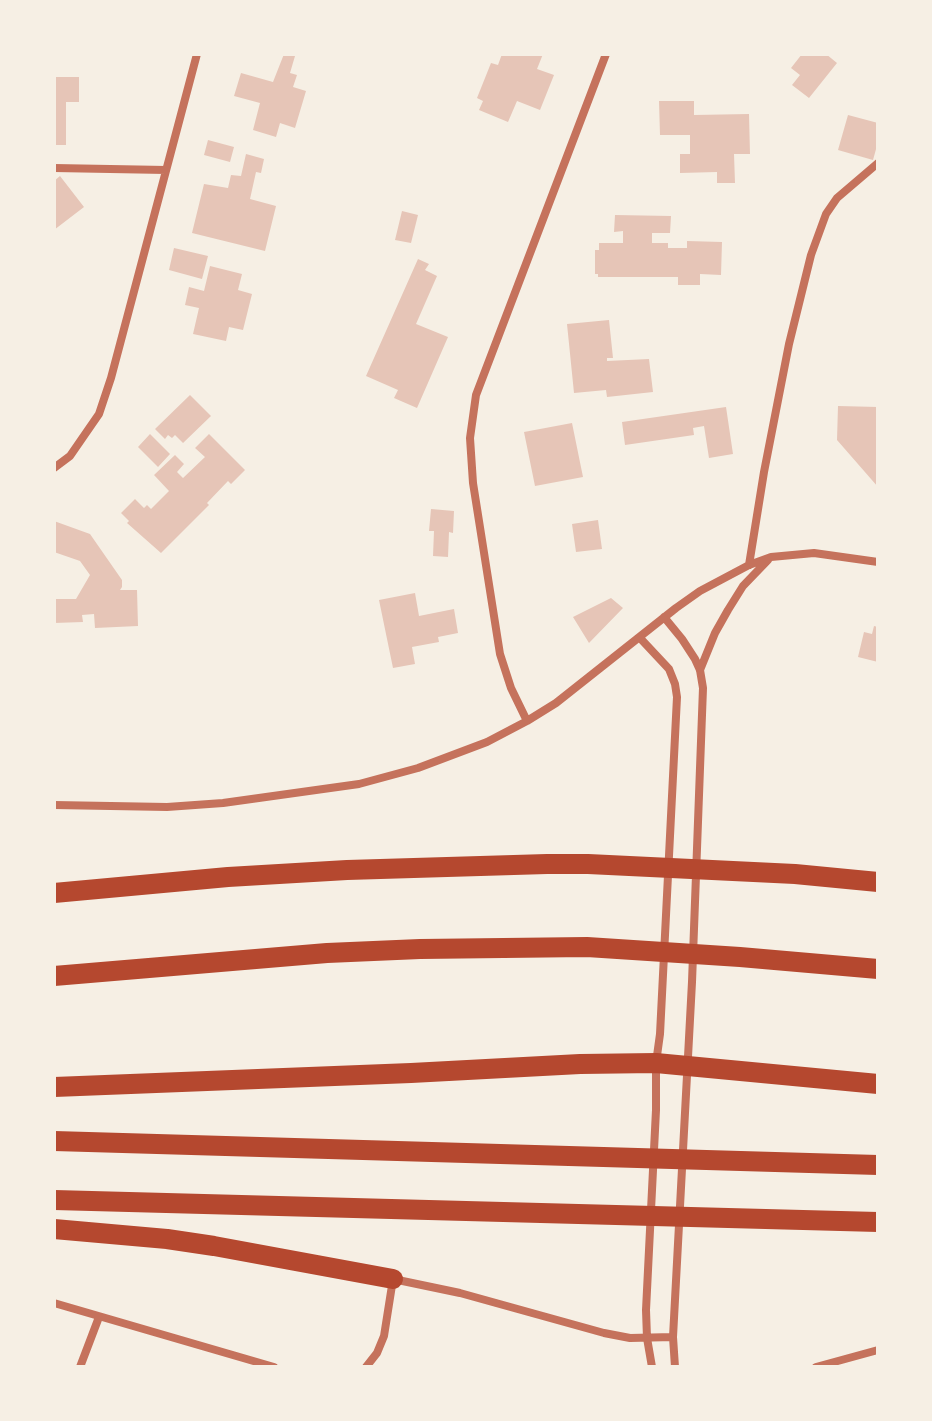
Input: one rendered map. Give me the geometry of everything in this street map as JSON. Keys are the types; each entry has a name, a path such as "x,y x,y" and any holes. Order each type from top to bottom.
{"highway":[{"path":"54,893 347,870 588,864 795,874 878,882"},
{"path":"54,976 327,953 587,947 878,969"},
{"path":"54,1087 656,1063 878,1084"},
{"path":"54,1141 878,1165"},
{"path":"54,1200 878,1222"},
{"path":"54,1229 198,1243 393,1279"}],"street":[{"path":"54,468 70,456 99,414 197,54"},
{"path":"527,721 511,688 500,654 473,483 470,438 476,395 491,352 606,54"},
{"path":"749,565 766,458 811,255 826,214 837,198 878,163"},
{"path":"54,168 166,170"},
{"path":"54,805 167,807 262,799 359,784 418,768 487,742 527,721 556,703 700,591 749,565 771,557 814,553 878,562"},
{"path":"700,670 715,633 743,586 771,557"},
{"path":"664,617 689,648 700,670 703,688 673,1337 675,1367"},
{"path":"640,638 669,669 677,697 656,1063 646,1310 652,1367"},
{"path":"366,1367 377,1353 384,1336 393,1279 460,1293 589,1330 630,1338 673,1337"},
{"path":"54,1303 274,1367"},
{"path":"80,1367 99,1317"},
{"path":"816,1367 878,1350"}],"building":[{"path":"284,54 295,56 290,73 297,75 293,87 306,91 295,128 280,123 276,137 253,130 260,103 234,96 241,73 273,82"},
{"path":"502,54 543,54 537,69 554,75 540,110 517,101 508,122 479,110 483,101 477,98 491,63 498,65"},
{"path":"802,54 826,54 837,63 809,98 792,85 800,75 791,68"},
{"path":"54,77 79,77 79,102 66,102 66,145 54,145"},
{"path":"659,101 694,101 694,115 749,114 750,154 734,154 735,183 717,183 717,172 680,173 680,154 690,154 690,135 660,135"},
{"path":"848,115 878,123 878,142 873,160 838,150"},
{"path":"208,140 234,147 230,162 204,155"},
{"path":"246,154 264,159 261,173 256,172 250,199 276,206 265,251 192,233 204,184 228,188 231,175 241,176"},
{"path":"60,176 84,207 54,230 54,181"},
{"path":"402,211 418,215 411,243 395,240"},
{"path":"615,215 671,216 670,233 652,233 652,243 668,243 668,248 687,248 687,241 722,242 721,275 700,274 700,285 678,285 678,277 598,277 595,274 595,250 599,250 599,243 623,243 623,231 614,232"},
{"path":"174,248 208,256 202,279 169,270"},
{"path":"418,259 429,264 425,270 437,276 416,324 448,337 417,408 394,398 398,390 366,376"},
{"path":"210,266 242,274 238,290 252,294 243,330 229,327 226,341 193,334 199,308 185,305 189,287 204,291"},
{"path":"609,320 613,358 607,358 607,361 649,359 653,392 607,397 606,390 574,393 567,324"},
{"path":"190,395 211,416 183,443 175,435 172,438 168,435 165,439 155,429"},
{"path":"838,406 878,407 878,487 837,440"},
{"path":"726,407 733,454 709,458 704,426 693,428 694,435 625,445 622,422"},
{"path":"572,423 583,477 535,486 524,432"},
{"path":"150,434 170,454 158,467 138,447"},
{"path":"209,434 245,470 231,484 228,481 207,503 209,505 161,553 127,523 129,521 121,513 135,499 144,508 147,505 151,509 169,491 154,475 175,455 184,464 177,472 183,478 205,457 195,448"},
{"path":"431,509 454,511 448,557 433,556 434,531 429,531"},
{"path":"598,520 602,549 576,552 572,524"},
{"path":"54,521 90,534 122,580 120,590 137,590 138,626 95,628 94,614 82,615 83,622 54,623 54,599 76,599 90,575 80,561 54,552"},
{"path":"415,593 419,616 454,609 458,633 438,637 439,642 412,647 415,664 393,668 379,600"},
{"path":"611,598 623,608 589,643 573,617"},
{"path":"874,626 878,627 878,662 858,657 864,632 872,634"}]}
